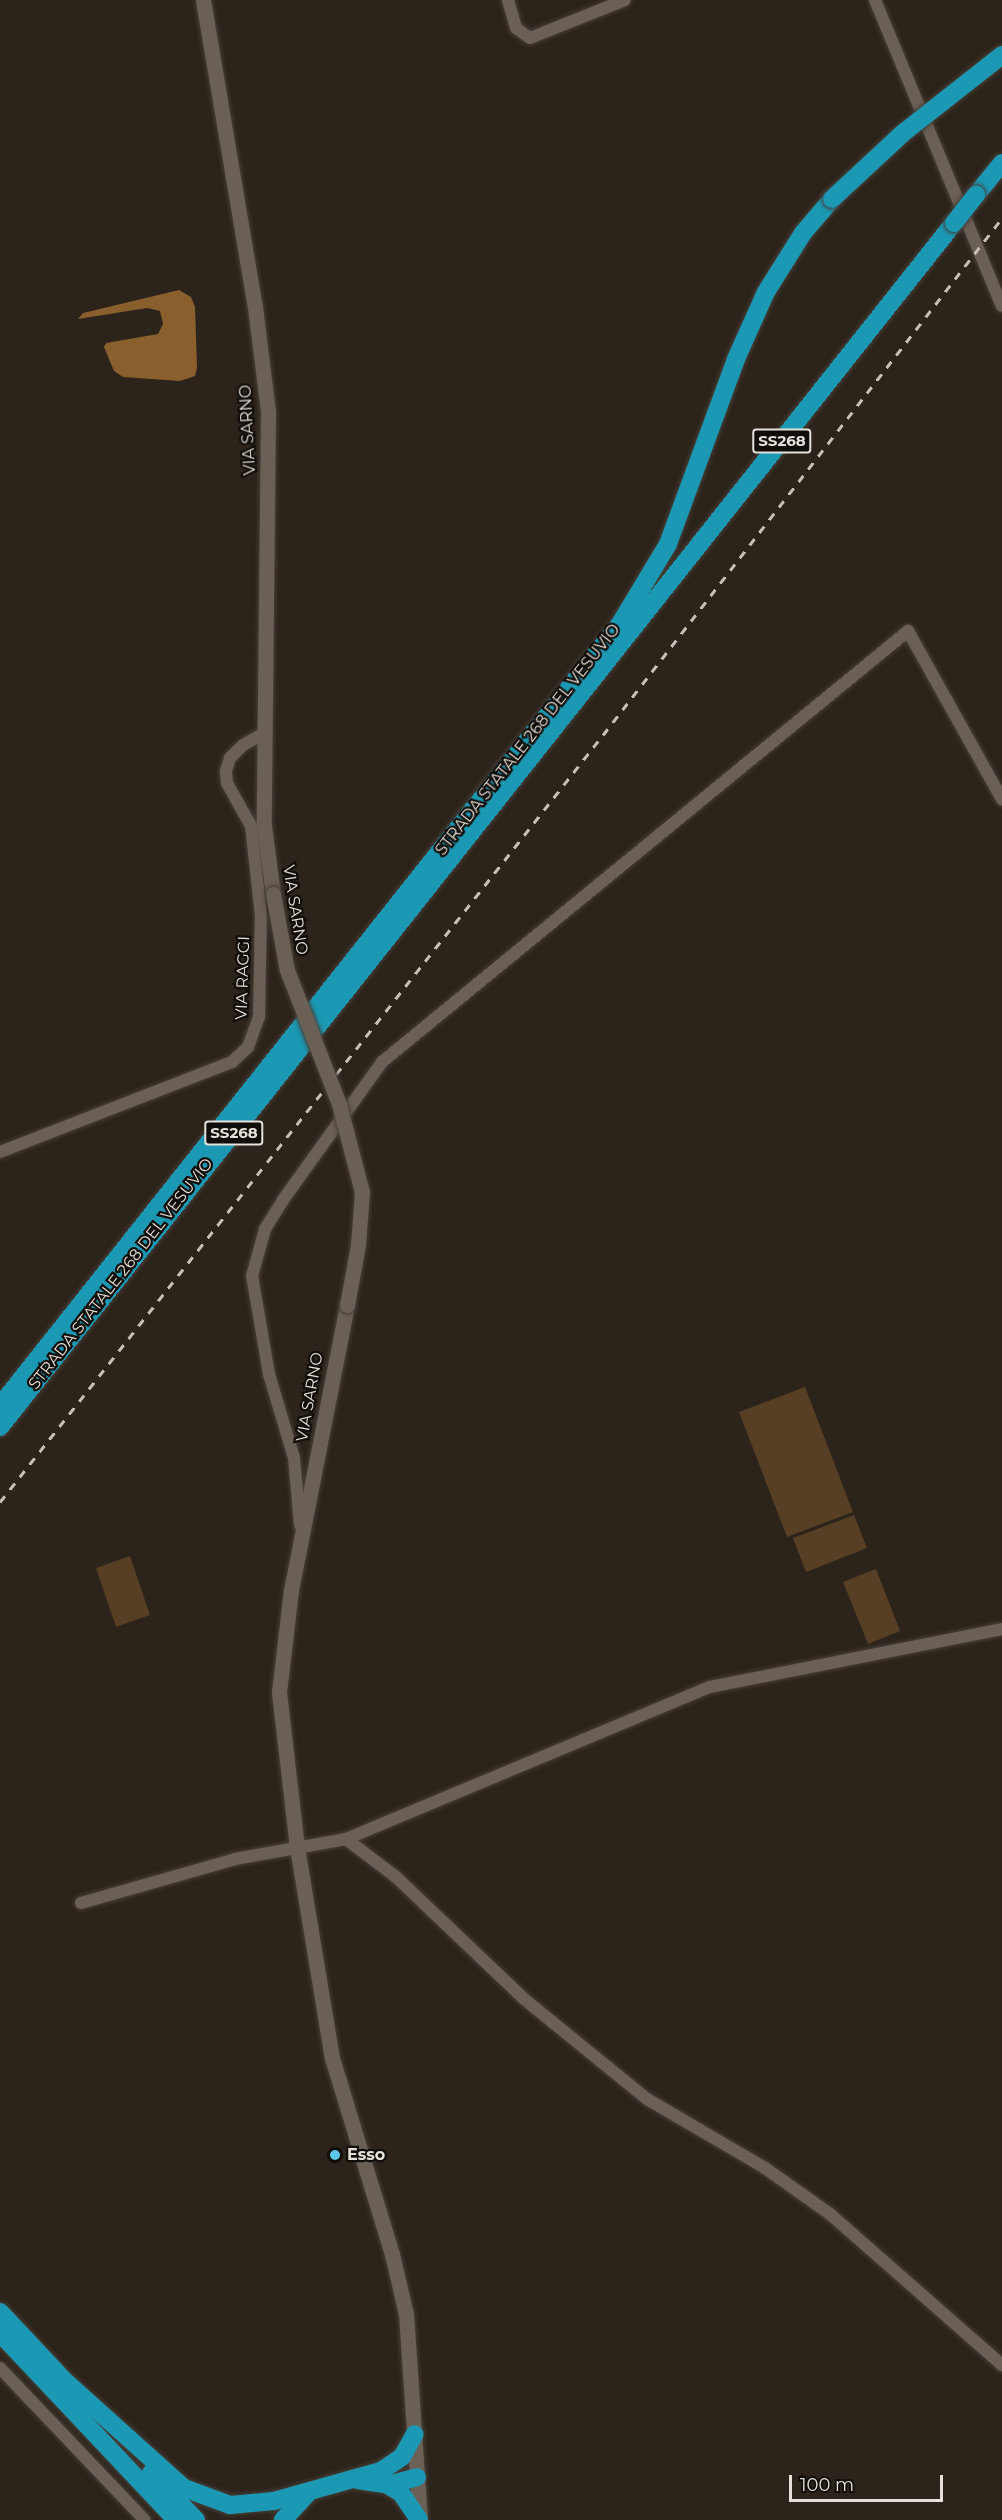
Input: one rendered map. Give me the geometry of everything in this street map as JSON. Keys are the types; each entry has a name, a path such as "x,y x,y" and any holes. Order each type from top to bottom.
{"highway":[{"name":"STRADA STATALE 268 DEL VESUVIO","path":"0,1406 625,617 653,574 682,513 736,359 766,292 803,233 831,199 903,133 1002,55"},
{"name":"STRADA STATALE 268 DEL VESUVIO","path":"0,1427 1002,163"},
{"path":"0,2312 196,2520"},
{"path":"0,2333 176,2520"},
{"path":"67,2383 162,2471 208,2499 252,2506 314,2488 357,2479 385,2478 399,2470 417,2477"},
{"path":"385,2478 402,2457 415,2434"},
{"path":"385,2478 401,2493 419,2520"},
{"path":"283,2520 314,2488"}],"street":[{"name":"VIA SARNO","path":"203,0 255,307 267,412 264,826 273,894 287,970 339,1104 362,1192 358,1245 291,1590 279,1692 297,1847 332,2058 392,2254 406,2314 419,2520"},
{"path":"508,0 516,28 530,38 625,0"},
{"path":"875,0 1002,306"},
{"path":"302,1539 294,1458 269,1374 252,1276 271,1219 382,1062 908,631 1002,799"},
{"name":"VIA RAGGI","path":"0,1152 232,1062 248,1047 260,1016 261,916 250,826 227,783 226,771 230,758 243,745 263,734"},
{"path":"81,1903 235,1859 346,1839 710,1687 1002,1629"},
{"path":"346,1839 395,1876 524,1999 647,2099 765,2168 830,2214 1002,2366"},
{"path":"0,2368 145,2520"}],"shaded area":[{"path":"179,290 191,297 195,307 197,368 195,376 180,381 123,377 114,371 104,347 106,343 158,334 163,324 160,311 147,308 78,319 83,313"},
{"path":"805,1387 853,1512 787,1537 739,1412"},
{"path":"854,1515 867,1548 806,1572 793,1538"},
{"path":"130,1556 150,1615 116,1627 96,1568"},
{"path":"876,1569 900,1631 868,1644 843,1582"}],"railway":[{"path":"0,1502 603,735 1002,218"}],"place":[{"name":"Esso","path":"335,2155"}]}
